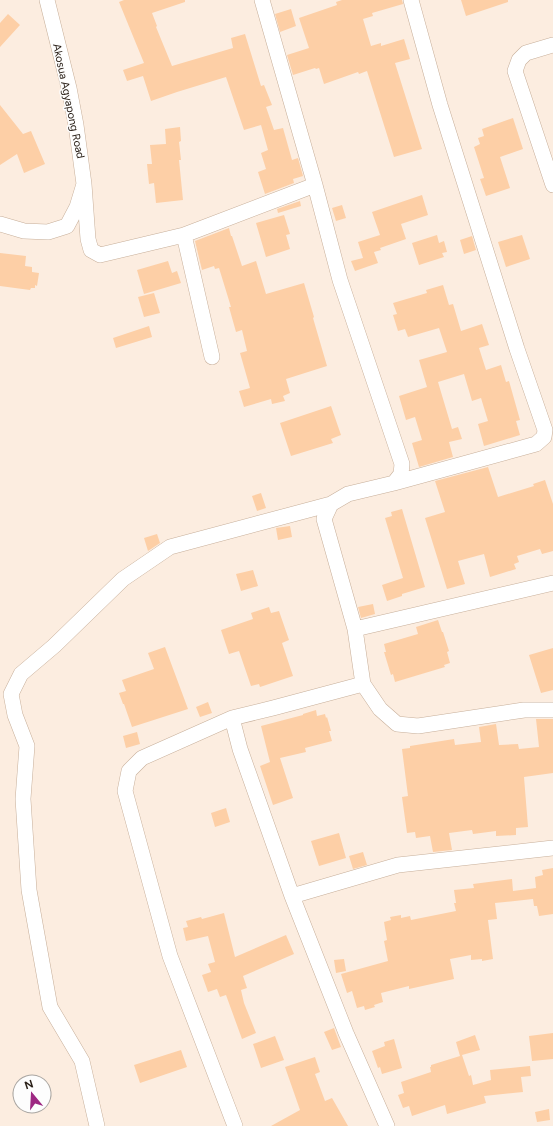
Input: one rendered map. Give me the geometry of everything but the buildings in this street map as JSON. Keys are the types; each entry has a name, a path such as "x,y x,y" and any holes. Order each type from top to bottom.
{"street":[{"name":"Akosua Agyapong Road","path":"0,224 24,231 48,232 67,226 77,207 84,184 76,125 69,88 47,0"},
{"path":"262,0 316,185 340,280 402,464 401,474 394,482"},
{"path":"98,1126 82,1061 50,1007 29,890 24,800 27,746 15,715 11,694 21,674 54,646 123,579 170,547 331,504 348,494 536,444 544,437 545,430 514,342 440,104 411,0"},
{"path":"553,45 526,53 519,60 515,71 553,185"},
{"path":"84,184 88,239 91,250 100,255 184,235 316,185"},
{"path":"184,235 212,358"},
{"path":"331,504 324,519 355,629 363,684 380,709 397,724 418,726 524,710 553,710"},
{"path":"355,629 553,583"},
{"path":"235,1126 170,956 125,790 129,771 142,758 232,718 363,684"},
{"path":"232,718 240,749 292,896 346,1033 387,1126"},
{"path":"292,896 398,865 553,848"}]}
